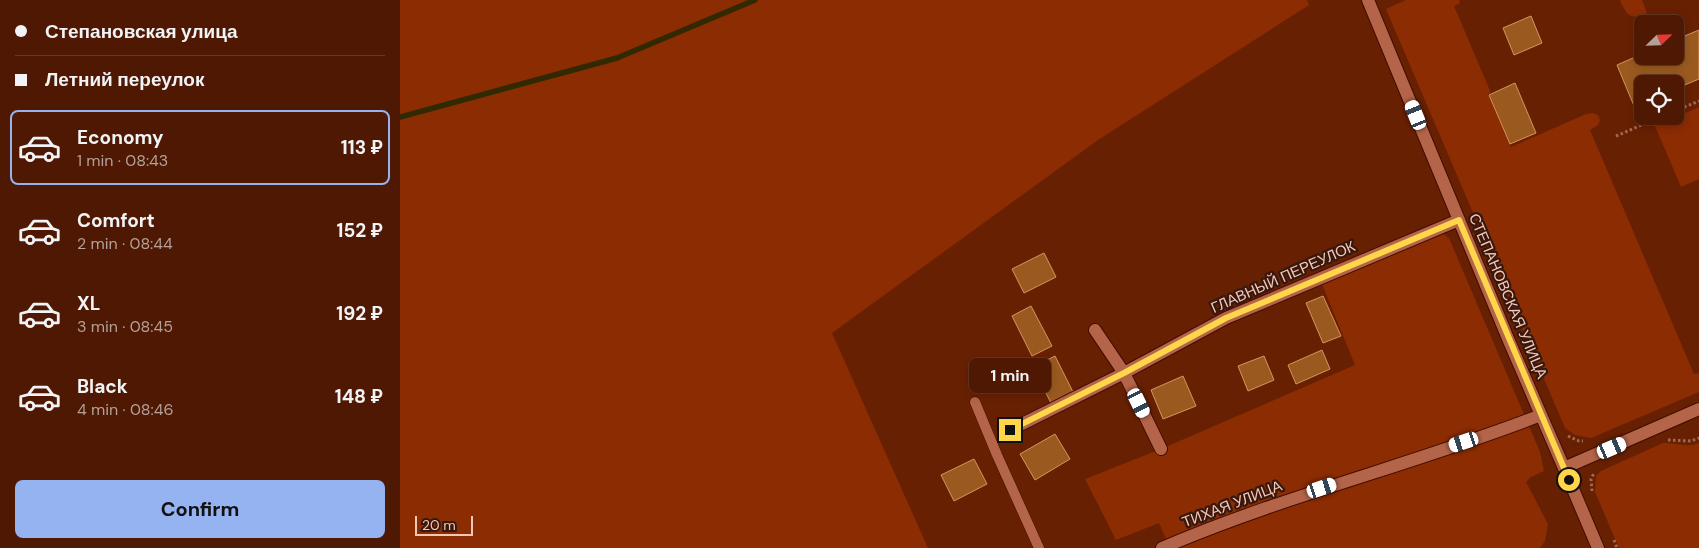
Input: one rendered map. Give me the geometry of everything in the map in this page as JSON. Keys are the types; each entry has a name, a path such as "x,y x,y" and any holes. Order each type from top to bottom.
{"street":[{"name":"СТЕПАНОВСКАЯ УЛИЦА","path":"1368,0 1598,548"},
{"name":"ГЛАВНЫЙ ПЕРЕУЛОК","path":"1010,430 1124,373 1226,318 1459,220"},
{"path":"1095,330 1124,373 1161,449"},
{"path":"1564,468 1699,409"},
{"name":"ТИХАЯ УЛИЦА","path":"1162,548 1269,506 1541,415"}],"lane":[{"path":"975,402 1039,548"}],"path":[{"path":"1684,107 1699,100"},
{"path":"1616,136 1641,125"},
{"path":"1565,432 1570,438 1579,442 1586,441"},
{"path":"1663,442 1668,440 1691,441 1699,438"},
{"path":"1594,472 1591,479 1594,496"},
{"path":"1613,539 1617,548"}],"shaded area":[{"path":"400,0 1307,0 1309,5 1098,140 832,333 928,548 400,548"},
{"path":"1406,0 1459,0 1460,3 1454,6 1491,93 1488,94 1511,147 1586,114 1598,115 1600,120 1598,125 1590,130 1694,374 1699,373 1699,392 1591,438 1575,435 1565,428 1386,9"},
{"path":"1620,0 1642,0 1647,13 1633,16 1624,9"},
{"path":"1699,107 1699,179 1681,187 1655,126 1684,125 1684,113"},
{"path":"1438,230 1449,238 1540,452 1544,471 1531,477 1526,482 1548,524 1545,541 1540,548 1170,548 1159,523 1116,540 1085,479 1161,449 1355,365 1322,284"},
{"path":"1663,443 1686,445 1699,443 1699,548 1619,548 1595,492 1596,476 1601,471"}],"building":[{"path":"1531,16 1542,43 1514,55 1503,28"},
{"path":"1699,30 1699,79 1684,85 1684,75 1634,75 1634,106 1617,65 1634,58 1634,65 1684,65 1684,36"},
{"path":"1515,83 1536,133 1510,144 1489,95"},
{"path":"1044,253 1056,277 1024,293 1012,269"},
{"path":"1323,296 1341,336 1323,343 1306,303"},
{"path":"1031,306 1052,346 1032,356 1012,316"},
{"path":"1322,350 1330,369 1296,384 1288,365"},
{"path":"1055,356 1073,392 1051,403 1033,367"},
{"path":"1264,356 1274,380 1248,391 1238,366"},
{"path":"1183,376 1196,406 1163,419 1151,390"},
{"path":"1055,434 1070,459 1035,480 1020,454"},
{"path":"974,459 987,484 954,501 941,475"}],"waterway":[{"path":"400,117 617,58 755,0"}],"route":[{"path":"1010,430 1124,373 1226,318 1459,220 1569,480"}]}
